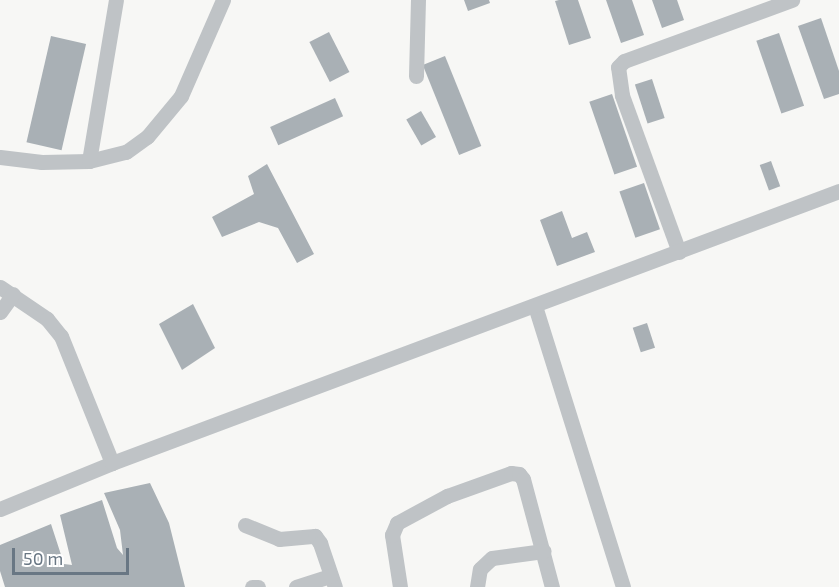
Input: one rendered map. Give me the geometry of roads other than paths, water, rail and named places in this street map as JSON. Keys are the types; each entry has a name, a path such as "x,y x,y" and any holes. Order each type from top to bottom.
{"street":[{"path":"88,160 116,0"},
{"path":"0,157 42,162 88,160 126,152 147,137 181,96 223,0"},
{"path":"416,76 418,0"},
{"path":"679,252 622,94 618,67 624,61 792,0"},
{"path":"0,509 112,463 839,191"},
{"path":"0,312 7,291 47,319 62,336 112,463"},
{"path":"535,306 623,587"},
{"path":"400,587 392,534 397,523 447,496 502,475 514,473 523,478 552,587"},
{"path":"245,525 279,539 315,536 320,543 333,582 296,587"},
{"path":"477,587 480,569 492,558 544,551"},
{"path":"252,587 258,587"}]}
